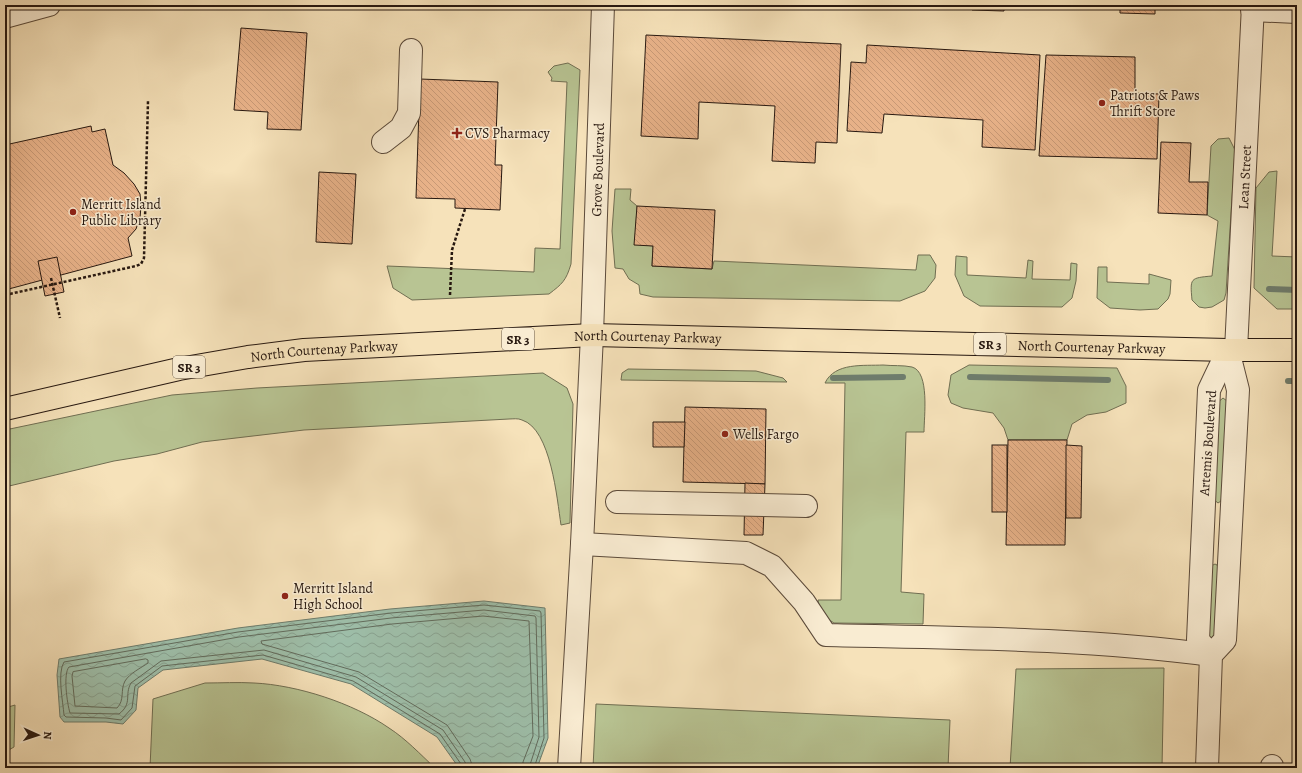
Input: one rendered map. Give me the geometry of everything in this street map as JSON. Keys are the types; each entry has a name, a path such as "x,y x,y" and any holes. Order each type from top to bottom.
{"main road":[{"name":"North Courtenay Parkway","path":"5,409 179,369 256,356 304,350 592,335 1232,350 1297,350"}],"street":[{"path":"5,17 49,5"},
{"name":"Grove Boulevard","path":"569,768 592,335 603,5"},
{"path":"1252,8 1297,12"},
{"name":"Lean Street","path":"1232,350 1252,8"},
{"path":"383,142 401,128 409,113 411,50"},
{"name":"Artemis Boulevard","path":"1232,350 1238,390 1225,640 1211,655 1198,640 1209,390 1232,350"},
{"path":"617,502 806,506"},
{"path":"1203,542 1230,543"},
{"path":"582,544 746,553 772,566 804,602 826,635 1033,640 1134,646 1211,655 1207,768"}],"path":[{"path":"5,296 141,264 144,258 148,101"},
{"path":"450,295 452,250 465,209"},
{"path":"52,278 60,318"}],"shaded area":[{"path":"568,63 580,70 571,264 563,282 549,294 412,300 393,288 387,266 534,272 535,248 560,249 567,82 551,81 552,78 548,72 554,66"},
{"path":"1229,138 1235,150 1226,293 1224,300 1212,307 1205,308 1199,307 1192,300 1191,287 1193,280 1212,276 1218,221 1207,215 1211,146 1218,139"},
{"path":"1277,171 1272,256 1297,257 1297,309 1277,309 1254,288 1256,188 1269,172"},
{"path":"615,189 631,189 630,200 637,206 635,244 653,246 652,266 712,269 714,261 916,270 918,255 930,255 936,265 935,278 925,291 900,301 653,297 640,294 639,285 629,279 623,269 615,268 612,231"},
{"path":"956,256 967,257 967,275 1026,278 1028,260 1033,261 1032,279 1070,280 1071,263 1077,264 1076,281 1072,298 1062,307 980,306 964,296 955,275"},
{"path":"1098,267 1107,267 1107,282 1149,284 1149,274 1171,280 1168,299 1158,309 1140,310 1110,308 1097,298"},
{"path":"883,365 912,367 918,371 924,386 924,432 906,432 901,592 924,594 923,624 834,623 823,614 818,600 841,600 845,383 825,383 836,371 843,368 851,366"},
{"path":"969,365 1117,368 1126,386 1126,403 1106,412 1087,415 1072,424 1067,440 1008,440 1004,428 993,413 963,408 951,403 948,395 951,375"},
{"path":"628,369 756,371 783,378 787,382 621,380 622,373"},
{"path":"543,373 567,388 573,404 570,523 561,525 555,483 546,450 540,437 532,426 522,420 517,419 304,430 202,442 157,454 114,461 5,487 5,430 172,395 257,388"},
{"path":"1223,398 1227,401 1222,496 1221,501 1218,503 1213,499 1217,403"},
{"path":"1215,564 1220,570 1214,645 1208,646 1211,566"},
{"path":"1164,668 1162,768 1010,768 1016,669"},
{"path":"205,683 271,684 288,687 342,703 375,719 395,732 435,768 150,768 153,699"},
{"path":"596,704 950,720 948,768 593,768"},
{"path":"15,705 14,747 7,751 5,735 5,708"}],"water":[{"path":"484,601 545,608 548,738 537,768 459,768 437,737 351,684 262,659 163,670 138,688 136,710 123,724 106,722 64,722 60,717 57,675 59,659 238,628 390,609"}],"building":[{"path":"973,5 1004,5 1004,11 972,10"},
{"path":"1120,5 1155,5 1155,14 1120,13"},
{"path":"1194,5 1228,5 1228,7"},
{"path":"241,28 307,33 301,130 267,129 268,112 234,110"},
{"path":"646,35 841,44 837,143 816,142 815,163 772,161 775,106 699,102 698,139 641,136"},
{"path":"867,45 1040,55 1035,150 982,147 983,120 884,114 882,133 847,131 851,62 866,63"},
{"path":"1046,55 1135,57 1135,93 1159,94 1157,159 1039,156"},
{"name":"CVS Pharmacy","path":"420,79 498,82 495,165 502,165 500,210 455,208 455,199 416,198"},
{"name":"Merritt Island Public Library","path":"91,126 92,132 105,129 113,165 124,173 134,184 140,194 140,218 136,229 128,238 132,256 5,290 5,145"},
{"path":"1161,142 1191,143 1189,182 1208,182 1207,215 1158,213"},
{"path":"319,172 356,174 352,244 316,242"},
{"path":"637,206 715,210 712,269 652,266 653,246 634,245"},
{"path":"57,257 64,292 45,296 38,261"},
{"name":"Wells Fargo","path":"685,407 766,409 765,484 683,482"},
{"path":"653,422 685,422 684,447 653,447"},
{"path":"1008,440 1067,440 1065,545 1006,545"},
{"path":"992,445 1007,445 1007,512 992,512"},
{"path":"1066,445 1082,446 1081,518 1066,518"},
{"path":"745,483 765,484 763,535 744,535"}],"waterway":[{"path":"1269,289 1297,290"},
{"path":"833,378 903,377"},
{"path":"970,377 1108,380"},
{"path":"1288,381 1297,381"}],"place":[{"name":"Patriots & Paws Thrift Store","path":"1102,103"},
{"name":"CVS Pharmacy","path":"457,133"},
{"name":"Merritt Island Public Library","path":"73,212"},
{"name":"Wells Fargo","path":"725,434"},
{"name":"Merritt Island High School","path":"285,596"}]}
